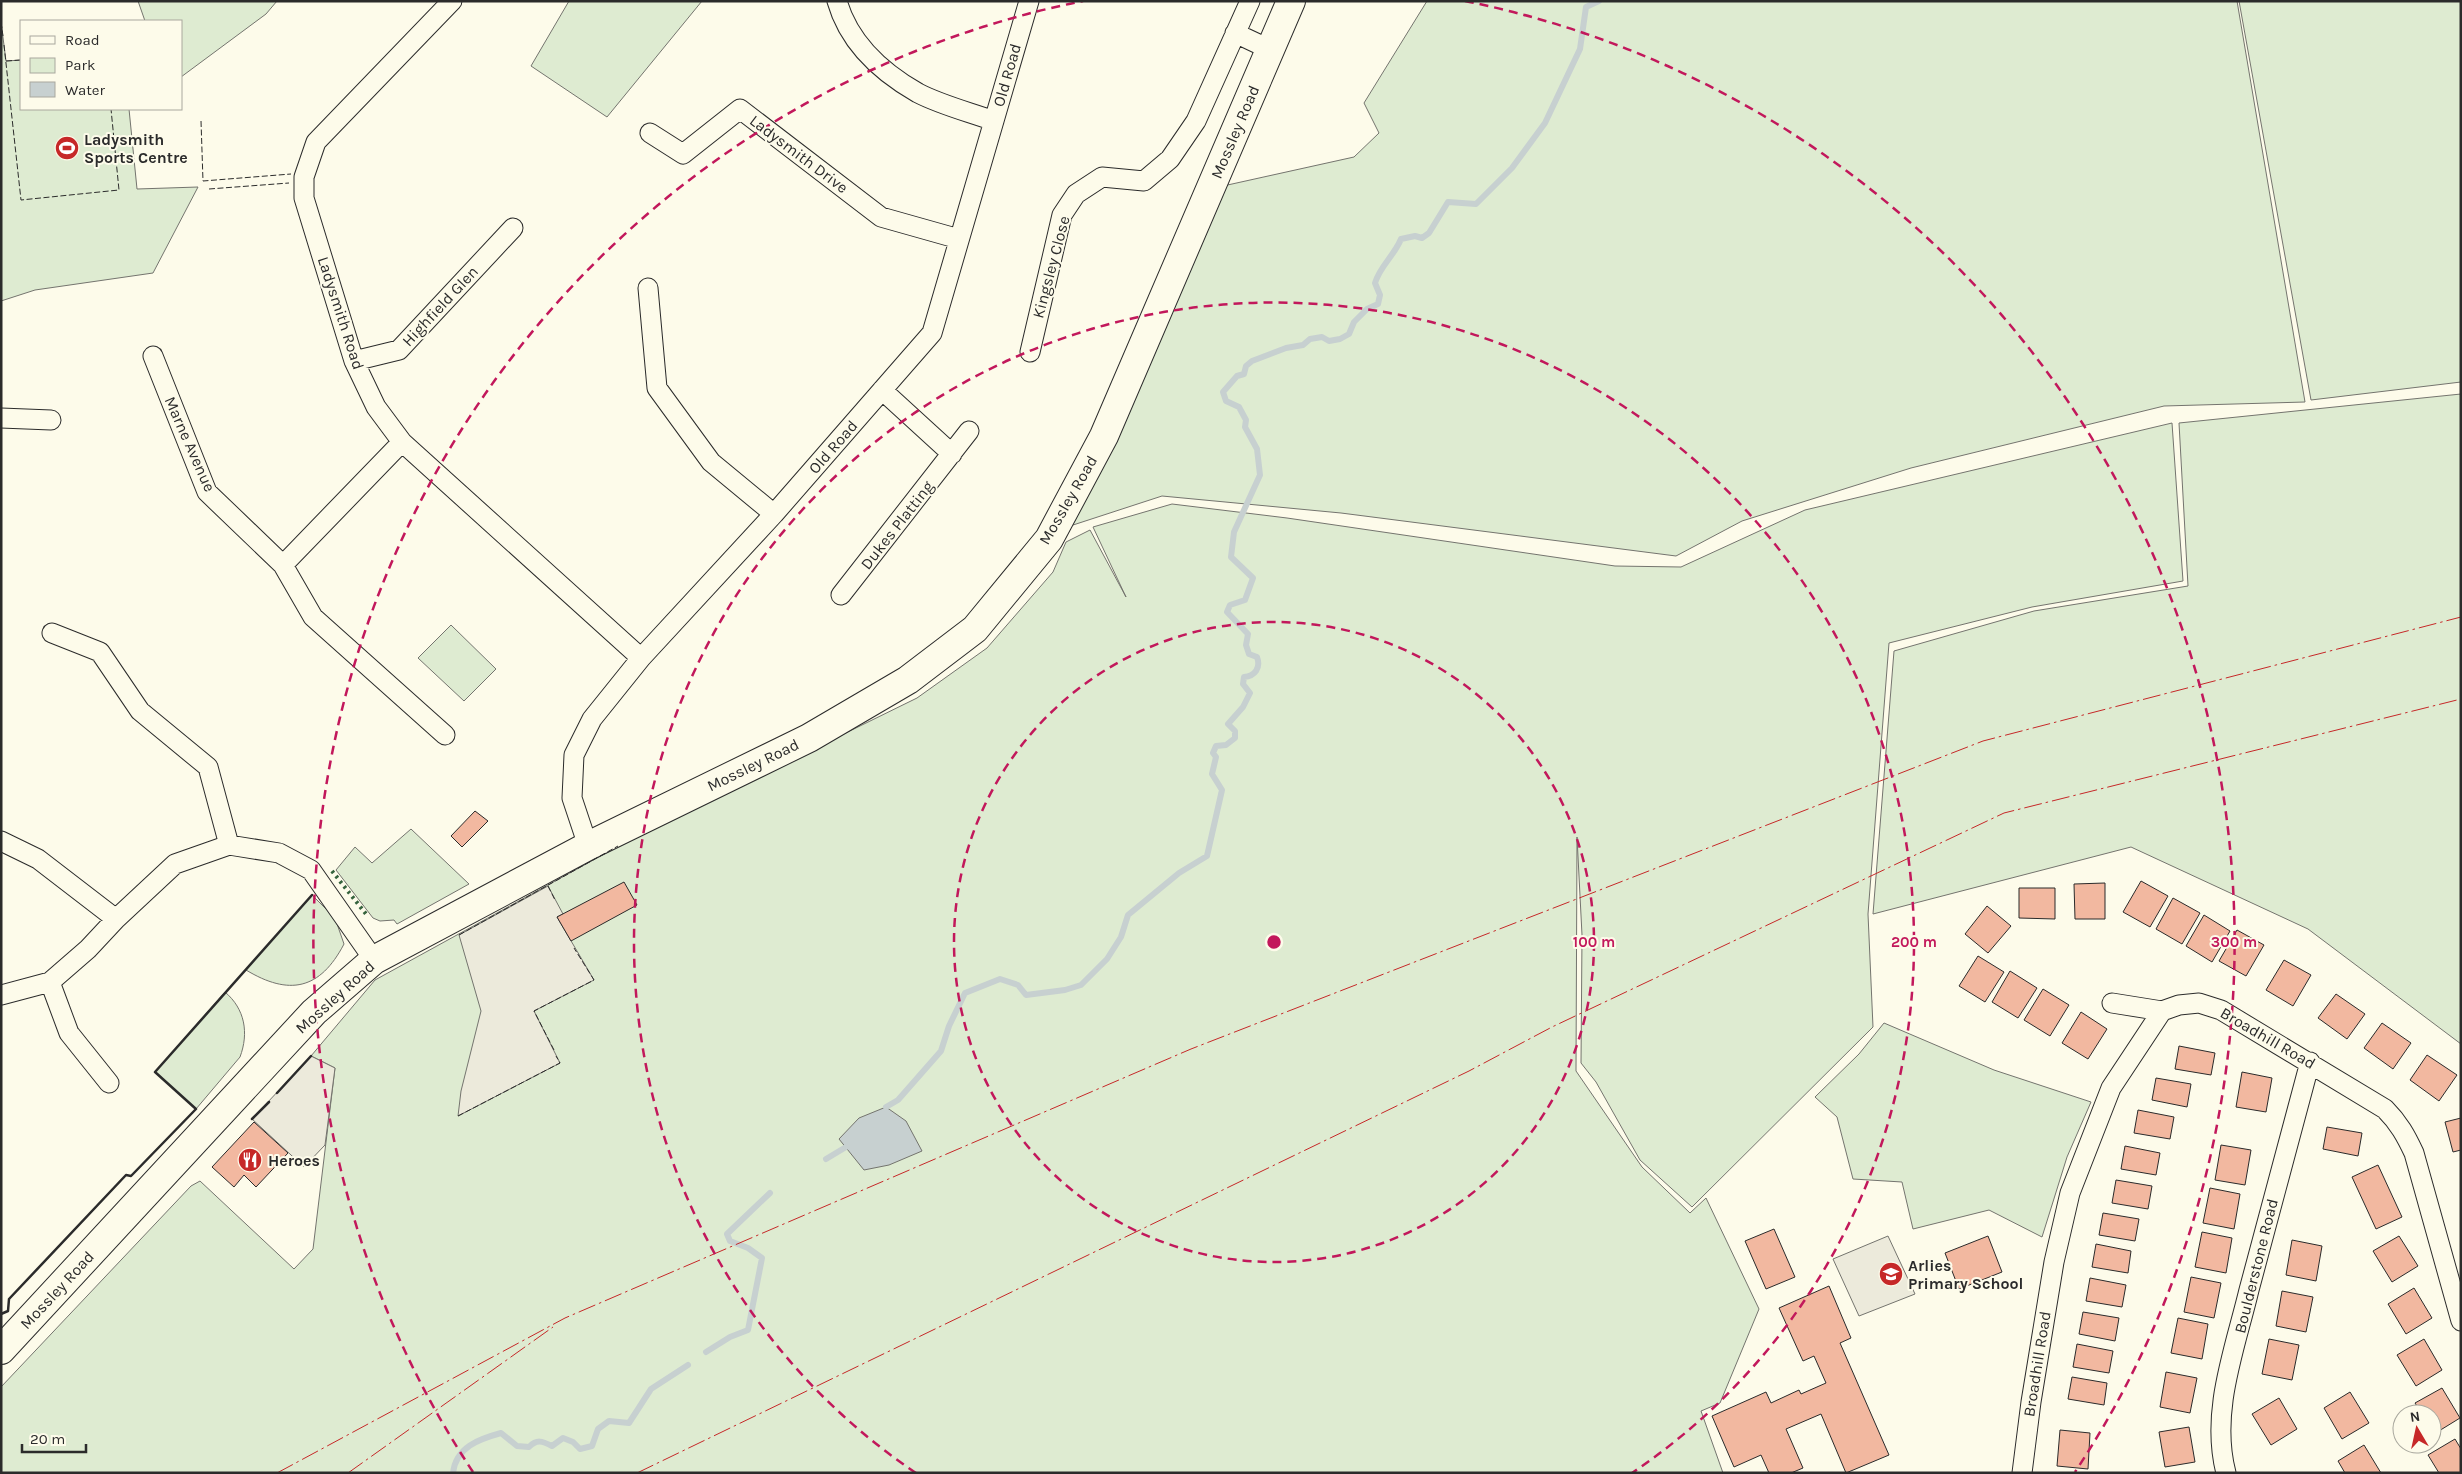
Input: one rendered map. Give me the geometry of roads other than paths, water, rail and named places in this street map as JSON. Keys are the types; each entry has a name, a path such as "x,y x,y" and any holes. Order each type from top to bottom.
{"main road":[{"name":"Mossley Road","path":"1,1350 314,1012 374,960 588,846 809,738 908,680 975,629 1049,539 1104,436 1291,1"}],"street":[{"name":"Ladysmith Road","path":"452,1 316,142 304,177 304,198 354,361 376,407 402,442 641,658"},
{"path":"837,1 842,19 869,58 919,94 994,121"},
{"name":"Old Road","path":"588,846 572,798 574,754 592,719 641,658 774,514 932,333 1029,1"},
{"name":"Kingsley Close","path":"1030,352 1062,216 1076,194 1102,177 1144,181 1170,160 1196,121 1250,1"},
{"path":"1235,33 1271,50"},
{"name":"Ladysmith Drive","path":"650,133 683,154 740,109 881,217 959,239"},
{"name":"Highfield Glen","path":"354,361 399,350 513,228"},
{"path":"648,288 657,388 711,462 774,514"},
{"name":"Marne Avenue","path":"153,356 207,492 283,565 313,617 445,734"},
{"path":"882,390 952,454"},
{"path":"1,418 51,420"},
{"name":"Dukes Platting","path":"841,595 969,431"},
{"path":"283,565 402,442"},
{"path":"52,633 100,652 140,712 208,767 229,845"},
{"path":"1,841 38,859 116,919"},
{"path":"1,995 50,982 88,950 116,919 174,864 229,845 279,852 311,870 374,960"},
{"path":"50,982 70,1033 109,1082"},
{"path":"2112,1003 2162,1011"},
{"name":"Broadhill Road","path":"2022,1473 2031,1402 2052,1271 2070,1193 2111,1088 2162,1011 2179,1005 2199,1003 2221,1010 2386,1109 2406,1135 2414,1153 2454,1272 2461,1321"},
{"name":"Boulderstone Road","path":"2226,1473 2220,1416 2225,1388 2310,1062"}],"water":[{"path":"886,1107 906,1121 922,1151 889,1165 864,1170 839,1139 859,1118"}],"waterway":[{"path":"886,1107 898,1100 941,1051 949,1026 965,993 1000,979 1018,985 1026,995 1065,990 1081,985 1107,959 1121,937 1128,915 1179,873 1207,856 1222,790 1212,774 1216,757 1213,753 1216,746 1226,745 1235,738 1235,731 1228,724 1243,707 1250,693 1243,684 1244,677 1251,675 1258,668 1257,657 1249,654 1246,645 1248,634 1227,612 1230,605 1245,600 1253,578 1231,557 1234,532 1260,475 1257,449 1245,427 1246,420 1239,407 1226,401 1223,392 1237,376 1244,374 1246,366 1252,361 1286,348 1303,345 1310,339 1322,337 1329,341 1340,339 1349,334 1354,322 1367,309 1378,304 1380,295 1375,283 1377,277 1401,239 1415,236 1422,238 1429,233 1448,202 1476,204 1512,168 1545,123 1580,49 1586,7 1599,1"},
{"path":"826,1159 846,1147"},
{"path":"706,1352 730,1337 748,1330 762,1258 748,1248 730,1241 727,1234 770,1193"},
{"path":"453,1473 455,1464 464,1450 477,1441 501,1433 517,1446 529,1447 540,1442 552,1446 563,1438 573,1442 580,1449 592,1446 598,1429 609,1421 629,1423 651,1389 688,1365"}],"place":[{"name":"Ladysmith Sports Centre","path":"67,148"},
{"name":"Heroes","path":"250,1160"},
{"name":"Arlies Primary School","path":"1891,1274"}]}
